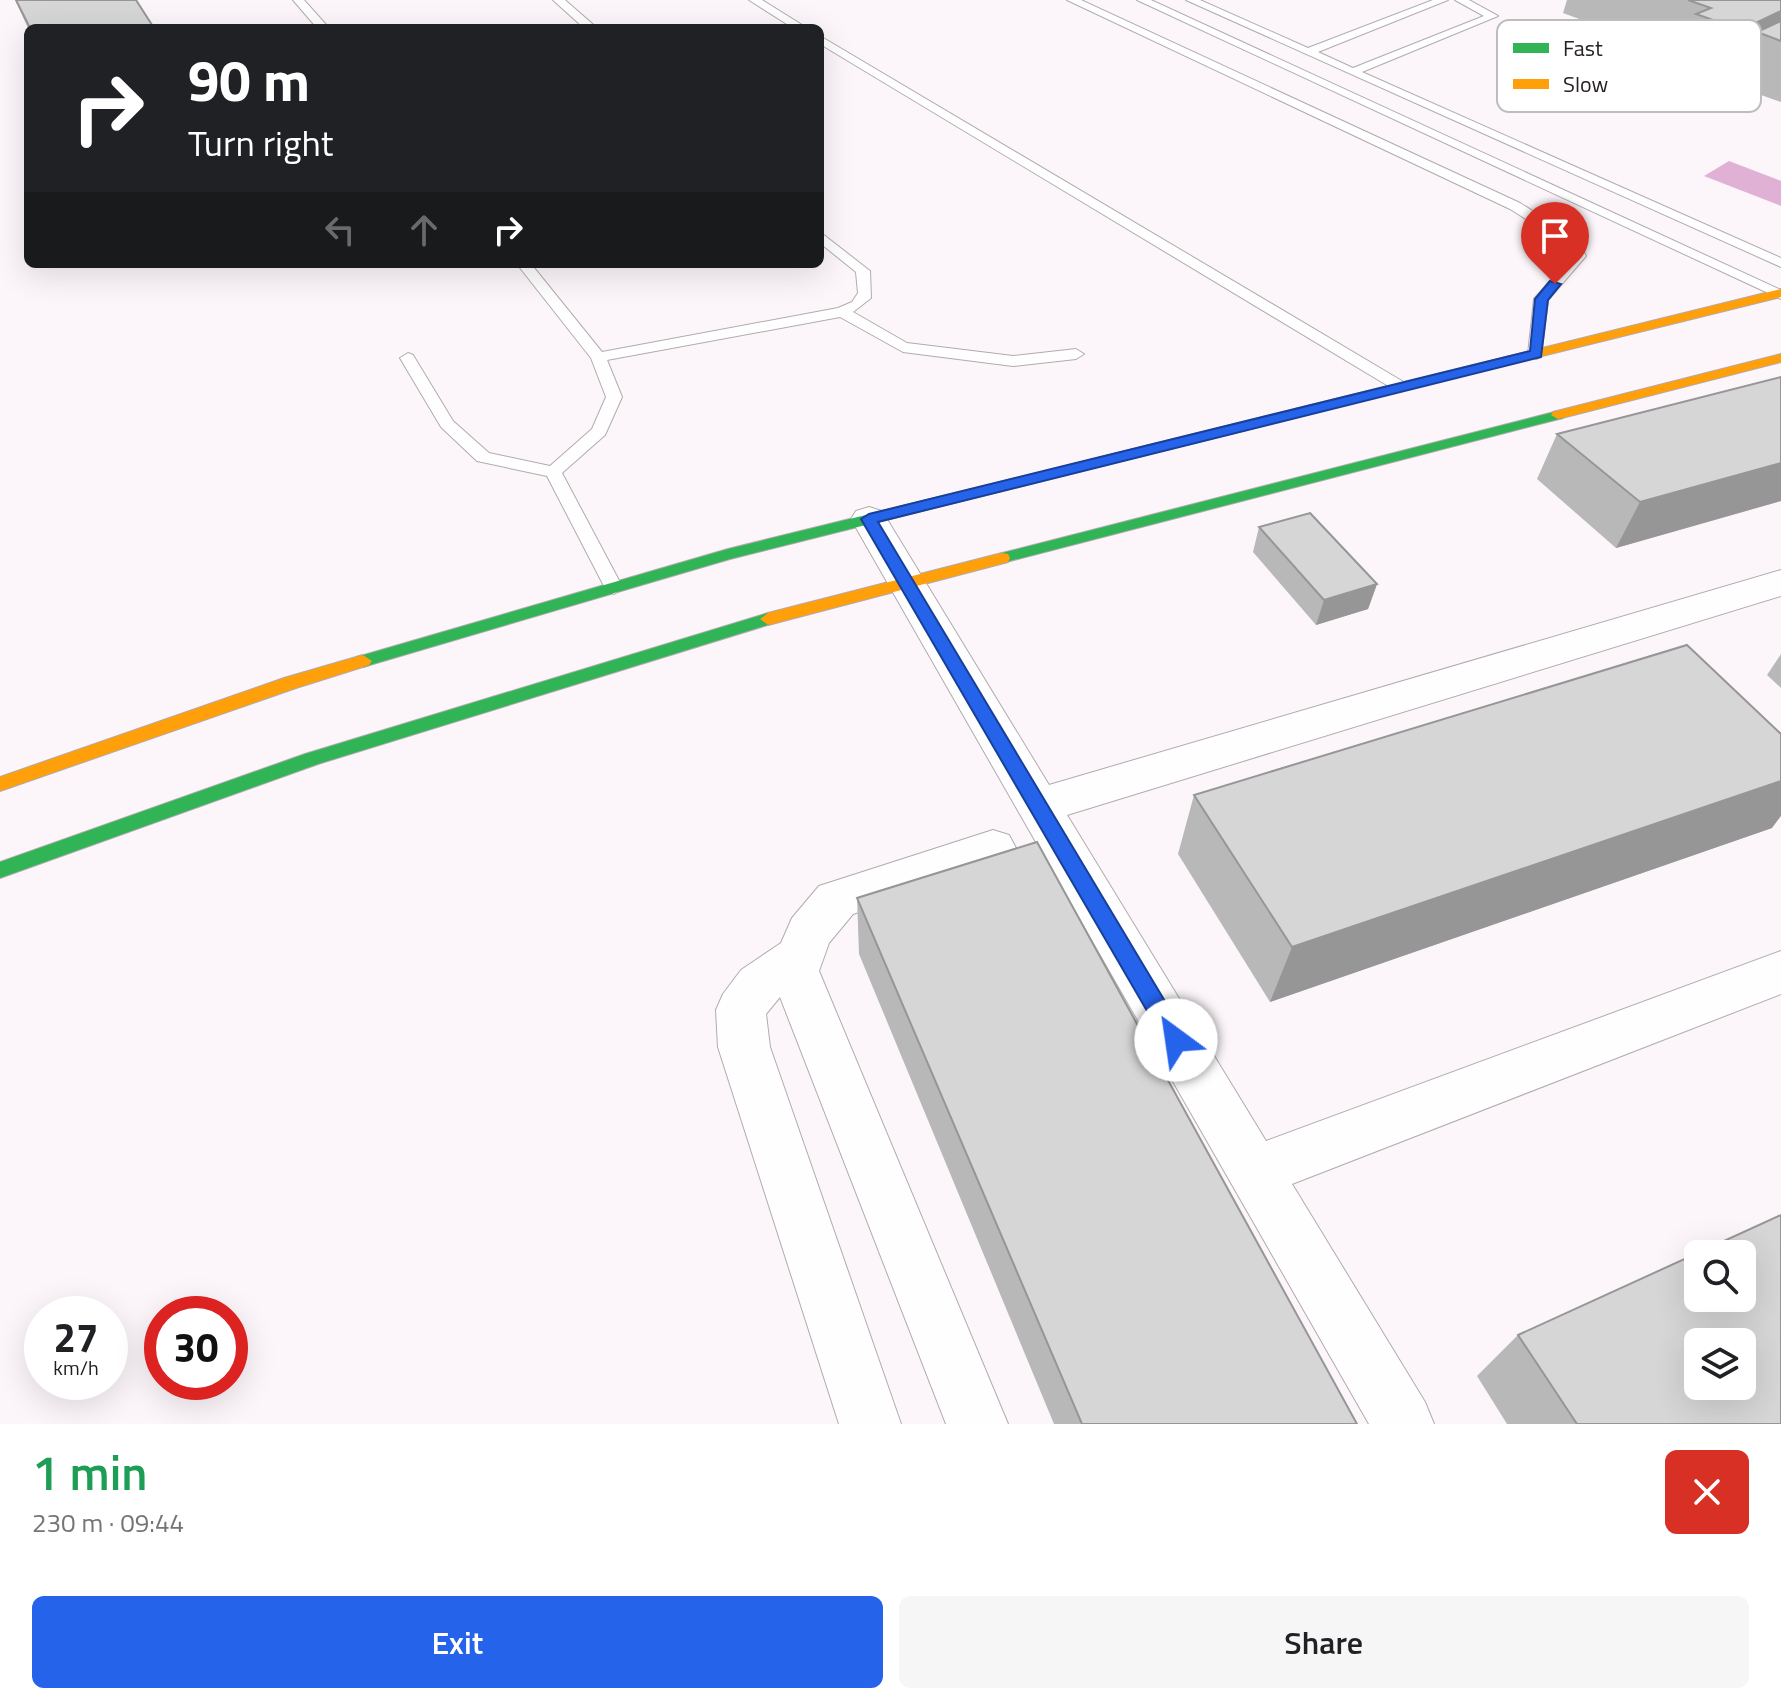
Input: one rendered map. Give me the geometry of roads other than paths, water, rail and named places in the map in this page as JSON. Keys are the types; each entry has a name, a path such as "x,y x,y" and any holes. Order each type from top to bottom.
{"main road":[{"path":"0,784 290,683 728,554 1780,294"},
{"path":"0,870 312,759 762,620 1781,358"}],"street":[{"path":"869,519 1403,1424"},
{"path":"1038,806 1781,583"},
{"path":"1600,637 1634,671"},
{"path":"977,1424 794,971 809,932 836,900 993,848"},
{"path":"799,957 758,985 741,1010 744,1047 870,1424"},
{"path":"1254,1172 1781,972"}],"lane":[{"path":"298,0 319,24"},
{"path":"558,0 586,24"},
{"path":"754,0 794,24"},
{"path":"1072,0 1515,206 1573,243 1579,256 1541,299 1536,354"},
{"path":"1142,0 1780,294"},
{"path":"1191,0 1781,263"},
{"path":"1308,52 1443,0"},
{"path":"1352,72 1493,16 1460,0"},
{"path":"824,41 1401,387"},
{"path":"1290,68 1322,58"},
{"path":"598,357 842,312 862,304 867,294 863,271 824,239"},
{"path":"527,268 598,357 614,397 599,431 553,472"},
{"path":"842,312 903,347 1013,361 1076,354"},
{"path":"408,358 447,424 483,457 553,472"},
{"path":"553,472 614,588"}]}
